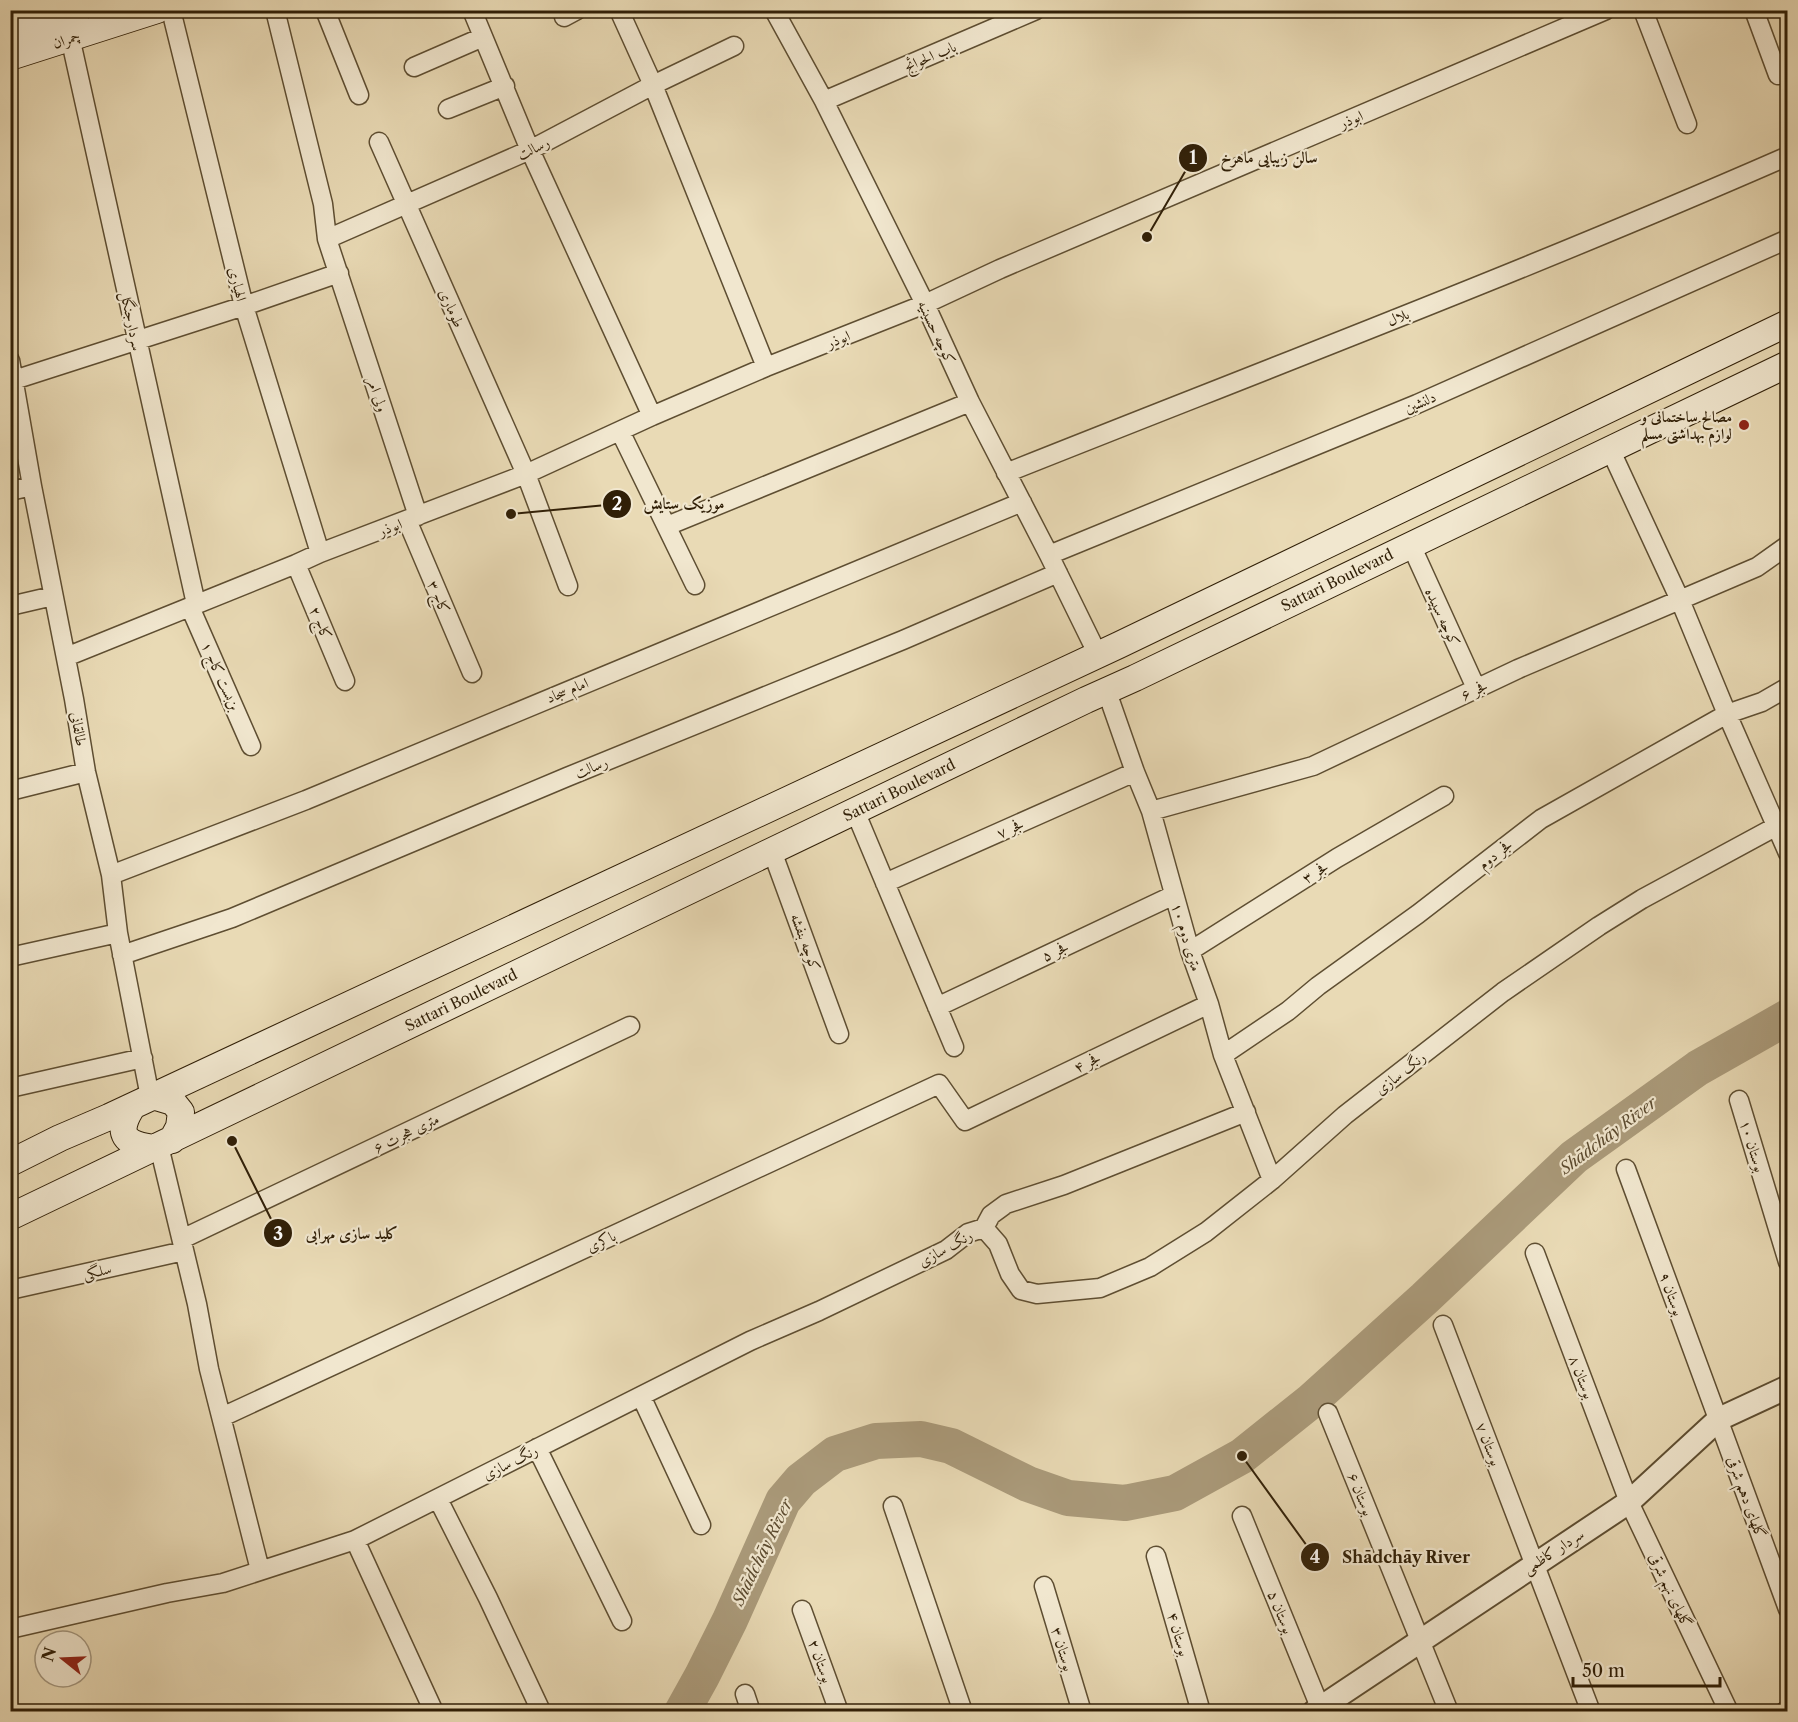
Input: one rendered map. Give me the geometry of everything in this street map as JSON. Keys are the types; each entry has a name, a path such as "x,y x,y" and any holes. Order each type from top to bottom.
{"main road":[{"name":"چمران","path":"10,32 70,18 157,10"},
{"name":"چمران","path":"10,57 70,18"},
{"path":"10,1163 1108,650 1788,323"},
{"name":"Sattari Boulevard","path":"10,1216 1788,364"},
{"path":"1108,650 1130,648 1138,662 1135,678"},
{"path":"1069,668 1064,682 1072,696 1096,696"},
{"path":"145,1100 173,1102 181,1112 179,1127 162,1145 134,1144 124,1134 125,1119 145,1100"}],"street":[{"name":"الهیاری","path":"171,10 244,306 320,553"},
{"name":"ولی امر","path":"275,10 323,204 327,239 412,518"},
{"path":"325,10 358,95"},
{"path":"472,10 530,150 652,416"},
{"path":"619,10 653,85 766,367"},
{"name":"کوچه حسینیه","path":"774,10 824,101 925,304 970,402 1058,573 1108,650"},
{"name":"باب الحوائج","path":"824,101 1036,10"},
{"name":"ابوذر","path":"66,657 320,553 526,474 620,430 766,367 925,304 1011,264 1606,10"},
{"path":"1643,10 1687,124"},
{"path":"1754,10 1778,75"},
{"name":"سردارجنگل","path":"70,18 193,606"},
{"path":"414,67 483,37"},
{"name":"رسالت","path":"327,239 530,150 653,85 734,46"},
{"path":"448,109 505,86"},
{"name":"طوماری","path":"379,142 526,474 568,586"},
{"name":"بلال","path":"1006,473 1701,194 1788,156"},
{"name":"دلنشین","path":"1049,555 1417,404 1788,239"},
{"path":"12,371 136,340 339,273"},
{"name":"طالقانی","path":"12,371 86,772 111,874 118,933 143,1058 145,1100"},
{"path":"667,526 970,402"},
{"path":"620,430 695,585"},
{"path":"1610,449 1680,600 1788,853"},
{"path":"10,491 32,486"},
{"name":"امام سجاد","path":"111,874 306,800 1022,502"},
{"name":"کاج ۳","path":"412,518 472,673"},
{"name":"کوچه سپیده","path":"1410,545 1476,688"},
{"name":"فجر ۶","path":"1151,811 1313,766 1518,669 1757,567 1788,545"},
{"name":"کاج ۲","path":"296,564 345,681"},
{"name":"رسالت","path":"122,955 232,918 567,777 903,640 1058,573"},
{"path":"10,606 53,596"},
{"name":"بن‌بست کاج ۱","path":"193,606 251,746"},
{"name":"فجر دوم","path":"1223,1055 1288,1011 1540,819 1727,714 1762,702 1788,687"},
{"name":"۱۰ متری دوم","path":"1096,696 1135,772 1151,811 1190,951 1209,1004 1223,1055 1272,1180"},
{"path":"10,791 86,772"},
{"name":"فجر ۷","path":"885,883 1135,772"},
{"name":"فجر ۳","path":"1190,951 1337,858 1444,796"},
{"path":"855,811 954,1047"},
{"name":"رنگ سازی","path":"984,1228 998,1244 1010,1274 1021,1290 1037,1294 1100,1288 1150,1267 1206,1232 1272,1180 1346,1115 1503,993 1634,904 1777,826"},
{"name":"کوچه بنفشه","path":"772,851 839,1034"},
{"name":"فجر ۵","path":"937,1007 1174,895"},
{"path":"10,957 118,933"},
{"name":"فجر ۴","path":"965,1121 1209,1004"},
{"name":"۶ متری هجرت","path":"183,1245 630,1026"},
{"path":"10,1088 143,1058"},
{"name":"باکری","path":"222,1417 939,1084 965,1121"},
{"name":"بوستان ۱۰","path":"1739,1100 1788,1262"},
{"name":"رنگ سازی","path":"10,1629 223,1583 355,1540 750,1341 819,1311 946,1250 968,1233 984,1228 991,1215 1006,1204 1064,1185 1246,1112"},
{"path":"162,1145 209,1369 260,1570"},
{"name":"بوستان ۹","path":"1626,1169 1719,1419"},
{"name":"سلگی","path":"10,1290 183,1245"},
{"name":"بوستان ۸","path":"1535,1253 1629,1502"},
{"name":"بوستان ۷","path":"1443,1325 1591,1712"},
{"name":"سردار کاظمی","path":"1319,1710 1629,1502 1719,1419 1788,1387"},
{"path":"640,1396 701,1525"},
{"name":"بوستان ۶","path":"1328,1413 1449,1712"},
{"name":"گلهای دهم شرقی","path":"1719,1419 1788,1609"},
{"path":"537,1448 622,1621"},
{"path":"438,1499 542,1711"},
{"name":"گلهای نهم شرقی","path":"1629,1502 1729,1712"},
{"path":"892,1506 963,1712"},
{"name":"بوستان ۵","path":"1242,1516 1319,1710"},
{"path":"355,1540 434,1712"},
{"name":"بوستان ۴","path":"1156,1557 1201,1712"},
{"name":"بوستان ۳","path":"1044,1586 1082,1712"},
{"name":"بوستان ۲","path":"802,1610 839,1712"},
{"path":"744,1694 751,1712"}],"waterway":[{"name":"Shādchāy River","path":"682,1712 730,1620 783,1501 801,1480 835,1454 876,1441 921,1439 951,1446 1028,1484 1068,1498 1125,1503 1175,1493 1242,1456 1311,1401 1425,1298 1574,1157 1698,1068 1788,1017"}],"place":[{"name":"سالن زیبایی ماهرخ","path":"1147,237"},
{"name":"مصالح ساختمانی و لوازم بهداشتی مسلم","path":"1744,425"},
{"name":"موزیک ستایش","path":"511,514"},
{"name":"کلید سازی مهرابی","path":"232,1141"},
{"name":"Shādchāy River","path":"1242,1456"}]}
